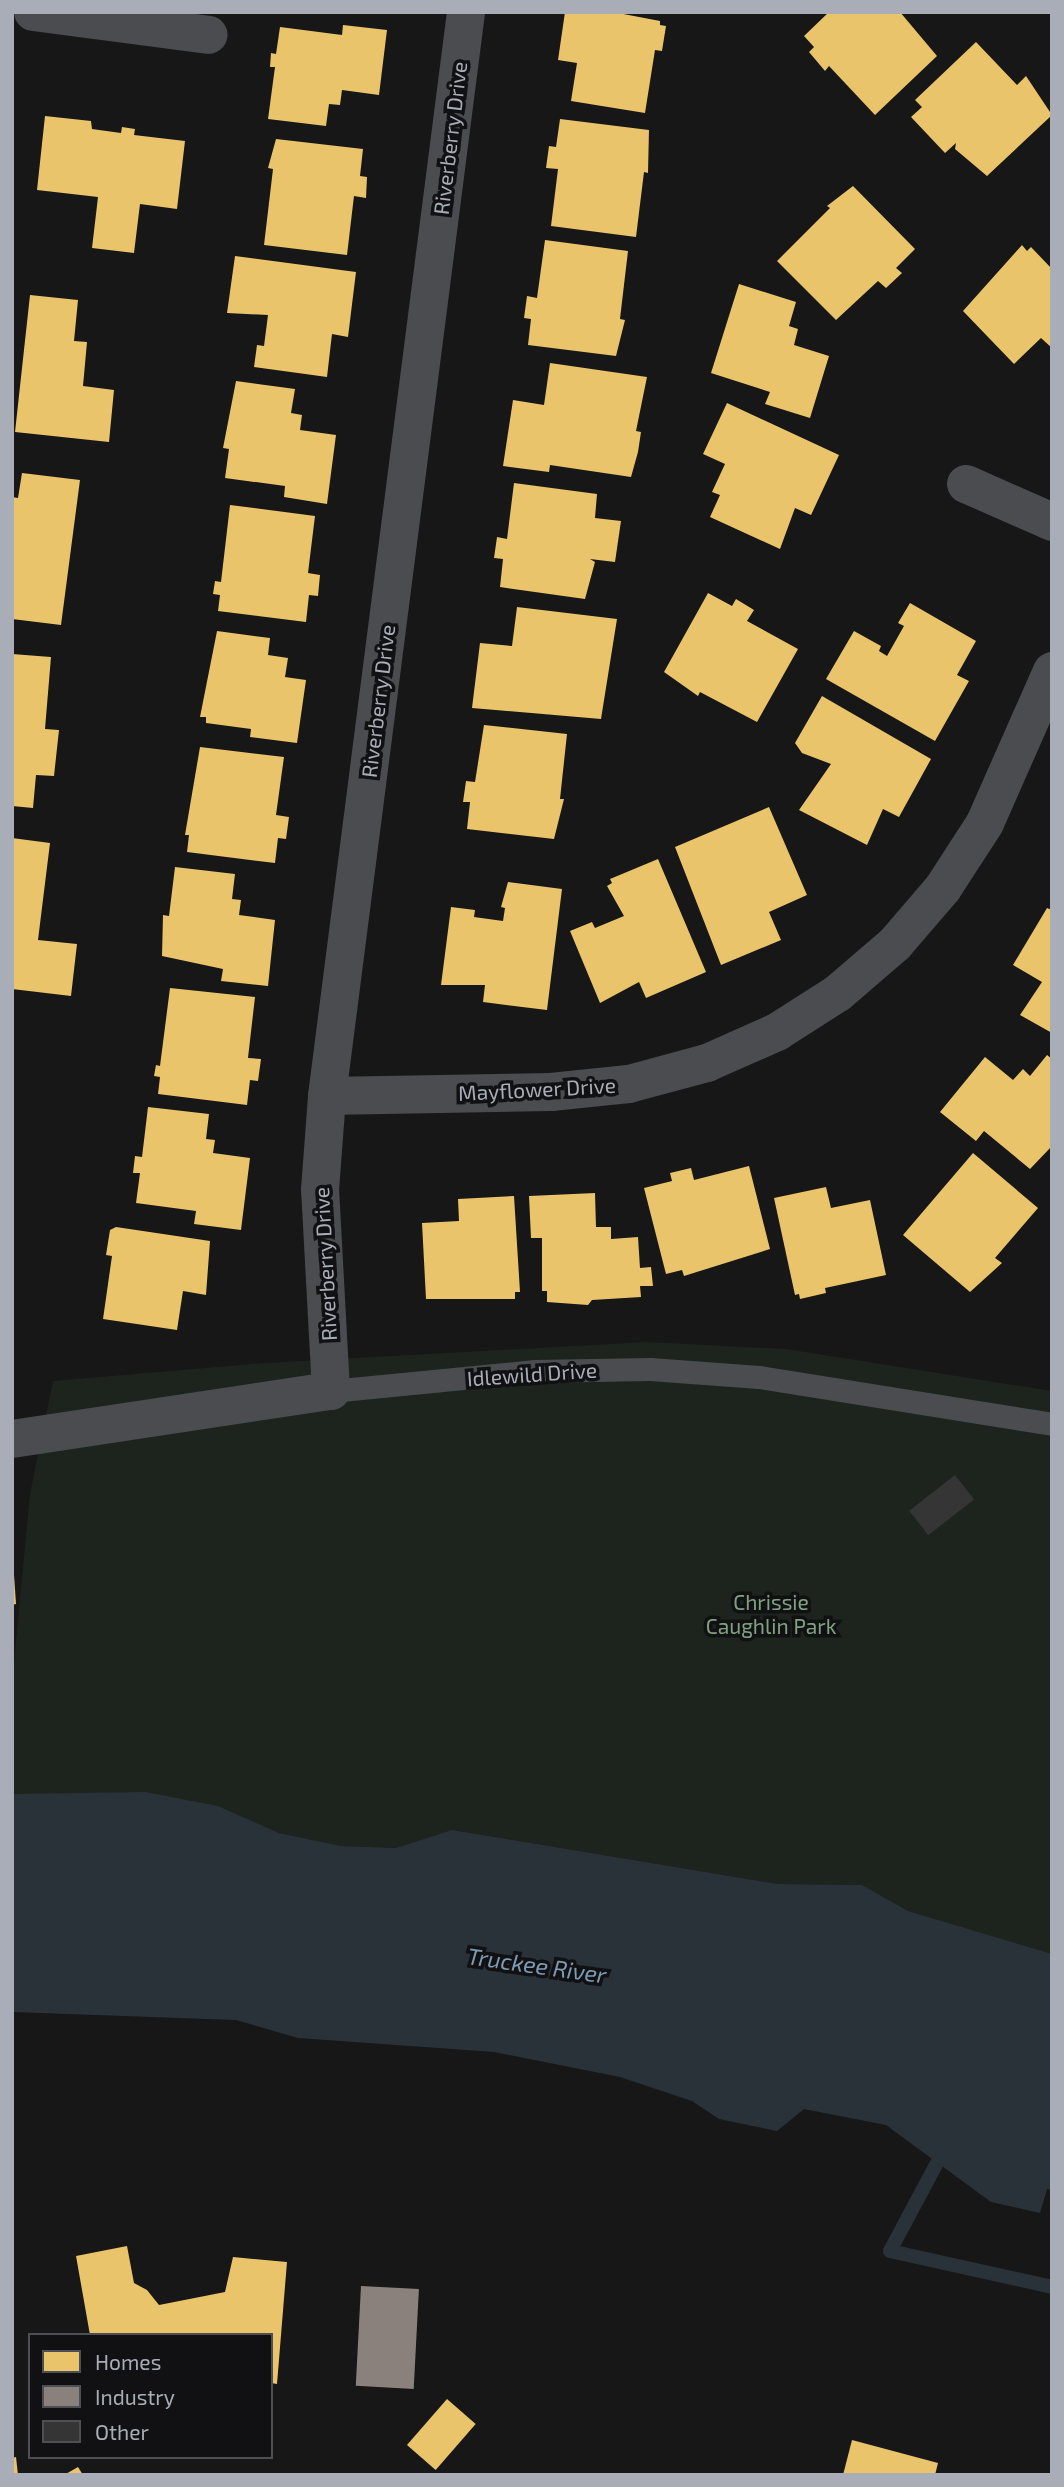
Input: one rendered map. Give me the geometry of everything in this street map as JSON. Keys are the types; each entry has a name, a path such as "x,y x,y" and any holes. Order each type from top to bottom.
{"street":[{"path":"33,12 209,35"},
{"name":"Riverberry Drive","path":"331,1391 320,1190 327,1097 466,12"},
{"path":"966,484 1052,522"},
{"name":"Mayflower Drive","path":"327,1097 551,1092 629,1084 706,1063 777,1032 838,993 895,944 943,888 985,823 1052,671"},
{"name":"Idlewild Drive","path":"12,1439 331,1391"}],"lane":[{"name":"Idlewild Drive","path":"331,1391 535,1371 650,1369 759,1377 1052,1424"}],"green space":[{"name":"Chrissie Caughlin Park","path":"647,1342 786,1349 1052,1391 1052,1954 908,1911 862,1885 778,1884 453,1830 396,1848 341,1846 279,1833 218,1806 12,1794 12,1683 30,1494 53,1381 266,1363"}],"water":[{"name":"Truckee River","path":"145,1792 218,1806 279,1833 341,1846 396,1848 452,1830 778,1884 862,1885 908,1911 1052,1954 1052,2190 1047,2189 1040,2213 991,2202 886,2125 804,2109 777,2131 719,2119 692,2101 620,2077 494,2052 298,2038 236,2020 12,2012 12,1794"}],"building: Homes":[{"path":"565,12 613,12 660,21 660,25 666,26 662,51 655,50 645,113 571,101 577,63 558,60"},
{"path":"829,12 900,12 937,56 875,115 829,66 825,71 809,52 814,47 804,36"},
{"path":"343,25 387,30 379,95 342,90 340,105 329,104 326,126 268,119 275,67 270,67 271,53 276,54 280,27 342,35"},
{"path":"976,42 1017,85 1026,76 1052,115 987,176 955,149 956,143 945,153 911,117 922,107 915,100"},
{"path":"45,116 91,121 92,129 121,133 122,127 135,129 134,135 185,141 177,209 140,204 134,253 92,248 98,197 37,190"},
{"path":"560,119 649,130 648,173 644,172 636,237 551,226 558,169 546,168 549,146 556,147"},
{"path":"276,139 363,149 360,176 367,177 366,198 354,196 347,255 264,245 273,169 268,168"},
{"path":"853,186 915,249 896,268 902,273 886,288 878,281 836,320 777,261 830,208 827,206"},
{"path":"545,240 628,251 620,319 625,320 616,356 528,345 531,319 524,318 527,296 537,298"},
{"path":"1022,245 1027,251 1031,247 1052,269 1052,348 1041,338 1014,364 963,311"},
{"path":"235,256 356,272 348,337 332,334 327,377 254,367 257,345 264,346 268,315 227,313"},
{"path":"739,284 796,302 789,326 798,329 794,345 829,356 810,418 765,404 770,392 711,373"},
{"path":"30,295 78,300 74,341 87,342 83,386 114,390 109,442 15,432"},
{"path":"550,363 647,377 636,431 641,432 638,452 631,477 550,465 549,472 503,466 513,400 544,405"},
{"path":"236,381 295,389 291,413 302,415 300,430 336,435 327,504 284,497 285,486 225,478 229,449 223,448"},
{"path":"727,403 839,455 811,515 795,508 780,549 710,517 720,495 712,492 725,464 703,454"},
{"path":"22,473 80,480 61,625 12,619 12,497 18,498"},
{"path":"514,483 597,494 595,518 621,521 615,562 590,559 595,562 585,599 500,587 503,559 494,558 497,537 507,539"},
{"path":"230,505 315,516 308,573 320,575 318,596 309,595 306,622 218,611 220,595 213,594 215,581 221,582"},
{"path":"708,593 732,606 736,599 754,610 747,621 798,649 757,722 700,692 698,696 664,672"},
{"path":"910,603 976,641 957,675 969,681 935,741 826,679 854,631 881,646 879,651 887,656 904,626 898,623"},
{"path":"517,607 617,619 601,719 472,708 480,643 512,646"},
{"path":"217,631 270,638 268,655 288,658 285,677 306,680 297,743 250,737 251,729 206,723 206,717 200,717"},
{"path":"12,654 51,657 45,729 59,730 54,776 36,775 33,808 12,806"},
{"path":"822,696 931,759 899,817 883,809 867,845 799,810 831,764 802,753 795,743"},
{"path":"484,725 567,734 560,799 564,799 554,839 467,829 470,802 463,802 466,781 475,782"},
{"path":"200,747 284,757 276,815 289,817 286,839 278,838 275,863 187,852 189,835 185,835"},
{"path":"769,807 807,895 769,912 781,940 721,965 675,847"},
{"path":"12,838 50,843 38,940 77,944 71,996 12,989"},
{"path":"658,859 706,972 646,998 639,982 600,1003 570,931 592,922 595,928 624,916 607,886 612,883 610,879"},
{"path":"175,867 235,874 232,899 241,900 239,915 275,920 268,986 221,981 223,969 162,956 163,915 169,916"},
{"path":"508,882 562,889 547,1010 483,1002 485,985 441,985 451,907 475,910 474,917 503,921 505,908 501,907"},
{"path":"1047,908 1052,910 1052,1033 1020,1015 1042,982 1013,965"},
{"path":"170,988 255,997 248,1058 261,1059 258,1081 250,1080 247,1105 158,1094 160,1077 154,1076 156,1065 160,1066"},
{"path":"1047,1055 1052,1059 1052,1146 1030,1169 984,1131 976,1141 940,1112 985,1057 1013,1080 1023,1069 1030,1076"},
{"path":"148,1107 209,1114 206,1139 215,1140 213,1153 250,1158 241,1230 194,1224 196,1211 136,1203 140,1173 133,1173 135,1156 142,1157"},
{"path":"973,1153 1038,1208 995,1258 1002,1263 970,1292 903,1235"},
{"path":"749,1166 770,1249 684,1276 682,1270 666,1274 644,1188 672,1181 670,1173 691,1168 694,1180"},
{"path":"826,1187 831,1208 870,1200 886,1275 825,1288 826,1293 800,1299 799,1294 795,1295 774,1198"},
{"path":"595,1193 596,1227 611,1227 611,1239 638,1237 640,1268 651,1267 653,1286 640,1286 641,1297 592,1300 588,1305 547,1302 547,1291 542,1291 542,1238 531,1238 529,1196"},
{"path":"514,1196 520,1292 515,1292 515,1299 426,1299 422,1223 459,1221 458,1199"},
{"path":"116,1227 210,1241 206,1295 183,1291 177,1330 103,1319 112,1256 106,1255 110,1230"},
{"path":"12,1575 16,1604 12,1605"},
{"path":"127,2246 134,2283 147,2290 159,2305 225,2292 233,2257 287,2262 277,2384 273,2383 273,2333 90,2333 76,2256"},
{"path":"447,2399 476,2424 436,2470 407,2445"},
{"path":"852,2440 938,2463 935,2475 843,2475"},
{"path":"16,2457 18,2475 12,2475 12,2458"},
{"path":"78,2467 83,2475 64,2475"}],"building: Industry":[{"path":"361,2286 419,2289 414,2389 356,2386"}],"building: Other":[{"path":"955,1475 974,1499 928,1535 909,1511"}],"waterway":[{"path":"938,2161 890,2251 1052,2287"}]}
